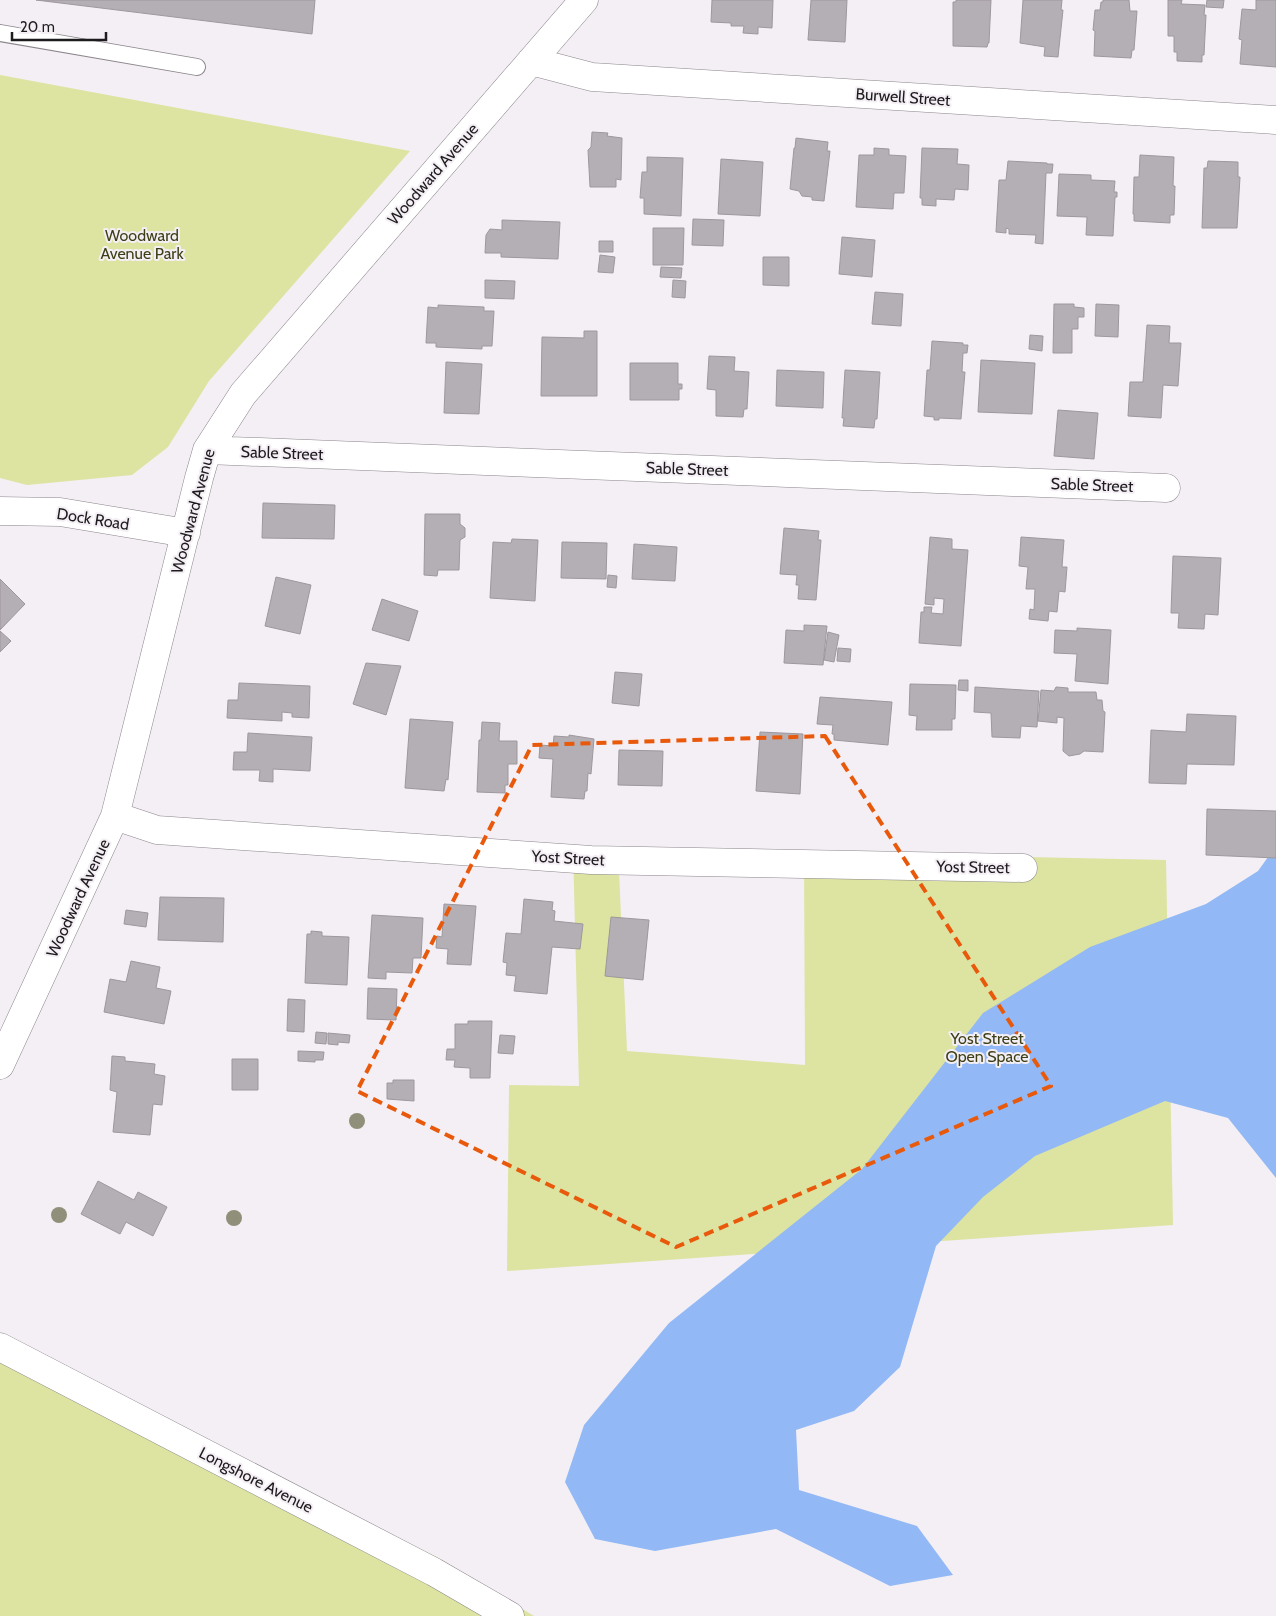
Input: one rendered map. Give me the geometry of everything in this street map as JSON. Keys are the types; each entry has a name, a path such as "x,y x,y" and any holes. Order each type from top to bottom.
{"street":[{"name":"Woodward Avenue","path":"0,1066 116,816 207,450 243,394 584,0"},
{"name":"Burwell Street","path":"531,61 592,77 1276,120"},
{"name":"Sable Street","path":"207,450 1166,488"},
{"name":"Dock Road","path":"0,511 60,512 186,533"},
{"name":"Yost Street","path":"116,816 157,830 591,860 1023,868"},
{"name":"Longshore Avenue","path":"0,1347 434,1572 510,1616"}],"lane":[{"path":"0,34 197,67"}],"highlighted area":[{"path":"825,736 1051,1086 676,1247 357,1091 532,745"}],"green space":[{"name":"Woodward Avenue Park","path":"0,75 410,151 209,381 168,447 132,475 27,485 0,478"},
{"name":"Yost Street Open Space","path":"573,848 618,849 627,1051 805,1065 804,852 1166,860 1173,1225 507,1271 509,1085 579,1086"},
{"path":"0,1344 437,1557 534,1616 0,1616"}],"water":[{"path":"1276,846 1276,1178 1228,1118 1165,1101 1035,1156 983,1197 936,1246 900,1367 854,1411 796,1430 799,1490 917,1526 953,1575 890,1586 776,1529 655,1551 595,1539 565,1482 584,1425 669,1323 862,1169 983,1013 1090,947 1206,904 1258,871"}],"building":[{"path":"36,0 315,0 312,34"},
{"path":"712,0 773,0 772,28 758,27 758,34 743,33 744,26 731,26 731,23 711,22"},
{"path":"811,0 847,0 845,42 808,40"},
{"path":"956,0 991,0 989,43 987,47 953,46 953,2 956,2"},
{"path":"1023,0 1062,0 1061,10 1063,10 1058,57 1044,56 1045,47 1020,43"},
{"path":"1103,0 1129,0 1130,11 1137,11 1134,50 1132,50 1131,58 1094,56 1095,31 1093,30 1095,10 1100,10"},
{"path":"1168,0 1182,0 1181,4 1205,5 1204,55 1202,55 1202,62 1177,61 1177,52 1174,52 1174,36 1168,36"},
{"path":"1207,0 1224,0 1223,8 1206,7"},
{"path":"1256,0 1276,0 1276,67 1240,64 1242,40 1239,39 1242,9 1256,10"},
{"path":"592,132 608,133 607,136 622,138 621,180 616,179 616,187 590,187 588,150 591,147"},
{"path":"796,138 828,142 827,151 830,151 824,201 812,200 812,197 802,196 799,191 790,189"},
{"path":"874,148 889,149 889,155 906,156 904,193 894,193 893,209 856,207 859,155 874,155"},
{"path":"922,148 958,149 957,164 969,165 968,190 955,189 954,200 936,199 936,206 922,205 922,198 920,198"},
{"path":"1140,155 1174,157 1174,215 1170,215 1170,223 1134,221 1134,177 1139,177"},
{"path":"647,157 683,158 681,216 644,214 644,198 640,198 642,172 647,172"},
{"path":"721,159 763,162 760,216 718,214"},
{"path":"1008,161 1053,164 1052,173 1046,173 1043,244 1035,243 1036,235 1009,234 1009,229 1006,228 1006,233 996,232 999,180 1006,180"},
{"path":"1208,161 1238,162 1238,177 1240,177 1237,228 1202,228 1204,168 1207,168"},
{"path":"1059,174 1091,175 1091,180 1115,181 1114,192 1117,192 1117,197 1115,197 1113,236 1086,235 1087,217 1057,216"},
{"path":"693,219 724,220 723,246 692,245"},
{"path":"502,220 560,222 558,259 501,257 501,253 485,253 486,235 490,229 502,230"},
{"path":"653,228 684,228 683,265 653,265"},
{"path":"842,237 875,240 872,277 839,274"},
{"path":"599,241 613,241 613,252 599,252"},
{"path":"600,255 615,257 613,273 598,272"},
{"path":"763,257 789,257 789,286 763,285"},
{"path":"661,267 682,268 681,278 660,277"},
{"path":"485,280 515,281 514,299 485,298"},
{"path":"673,280 686,281 685,298 672,297"},
{"path":"875,292 903,294 901,326 872,324"},
{"path":"1054,304 1074,304 1074,307 1084,308 1084,317 1078,317 1078,329 1072,329 1072,353 1053,353"},
{"path":"1096,304 1119,305 1118,337 1095,336"},
{"path":"438,305 484,307 484,311 494,311 492,346 482,346 482,349 436,347 436,343 426,343 428,307 438,308"},
{"path":"1147,325 1170,326 1169,343 1181,343 1178,386 1163,385 1161,418 1128,416 1130,382 1143,382"},
{"path":"584,331 597,331 597,396 541,396 542,337 584,338"},
{"path":"1030,335 1043,336 1042,351 1029,349"},
{"path":"932,341 968,345 967,353 963,353 962,372 965,372 961,419 939,418 939,420 934,420 934,417 924,416 927,370 930,370"},
{"path":"709,356 735,357 734,371 749,372 747,409 744,409 743,417 716,416 716,390 707,389"},
{"path":"981,360 1035,363 1032,414 978,412"},
{"path":"446,362 482,364 479,414 444,413"},
{"path":"630,363 678,363 678,384 682,384 682,389 679,389 679,400 630,400"},
{"path":"777,370 824,372 823,408 776,406"},
{"path":"845,370 880,372 877,419 875,419 874,428 843,426"},
{"path":"1058,410 1098,413 1094,459 1054,456"},
{"path":"263,503 335,505 334,539 262,538"},
{"path":"425,514 460,514 460,524 465,528 465,537 460,540 459,570 438,570 437,576 424,575"},
{"path":"784,528 819,531 818,540 821,540 816,600 798,599 799,585 796,585 797,575 780,574"},
{"path":"930,537 952,539 952,549 968,550 961,646 919,643 921,612 924,612 924,607 932,607 931,613 943,614 944,599 934,598 934,605 925,604"},
{"path":"1021,537 1064,540 1062,567 1067,567 1065,592 1059,591 1057,612 1049,611 1048,621 1029,619 1030,609 1034,610 1035,589 1026,589 1028,567 1019,566"},
{"path":"512,539 538,540 535,601 490,598 493,542 511,543"},
{"path":"562,542 607,543 606,579 561,578"},
{"path":"634,544 677,547 675,581 632,579"},
{"path":"1173,556 1221,558 1218,615 1205,614 1204,629 1178,628 1179,613 1171,613"},
{"path":"608,575 617,576 616,588 607,587"},
{"path":"276,577 311,585 300,634 265,626"},
{"path":"0,579 25,604 0,630"},
{"path":"382,599 418,611 409,641 372,630"},
{"path":"804,625 827,626 823,665 784,663 786,630 804,631"},
{"path":"1077,628 1111,630 1108,684 1075,681 1077,654 1054,653 1055,630 1077,631"},
{"path":"0,631 11,641 0,652"},
{"path":"828,632 839,635 834,662 824,660"},
{"path":"838,648 851,649 850,662 837,661"},
{"path":"366,663 401,666 386,715 353,704"},
{"path":"615,672 642,674 639,706 612,703"},
{"path":"959,680 968,680 968,691 958,690"},
{"path":"239,683 310,686 309,718 292,717 292,713 282,712 282,721 227,718 228,700 238,700"},
{"path":"910,684 956,685 955,719 952,719 952,730 916,730 917,716 909,715"},
{"path":"975,687 1039,691 1037,727 1021,726 1020,738 992,737 991,713 974,712"},
{"path":"1056,687 1068,688 1068,692 1096,692 1097,700 1102,700 1103,711 1105,712 1103,752 1084,751 1080,754 1069,756 1063,751 1064,718 1057,717 1057,723 1038,721 1041,690 1054,691"},
{"path":"820,697 892,702 888,745 834,740 834,734 832,734 833,725 817,724"},
{"path":"1187,714 1236,716 1234,765 1187,764 1186,784 1149,783 1151,730 1186,732"},
{"path":"410,719 453,722 448,780 446,779 444,791 405,788"},
{"path":"482,722 500,723 499,741 517,741 517,764 508,764 508,785 505,785 505,793 477,792 479,740 481,740"},
{"path":"760,732 803,734 800,794 756,791"},
{"path":"248,733 312,737 310,771 273,769 273,782 259,781 260,770 233,770 234,752 247,752"},
{"path":"569,735 594,739 591,774 588,773 587,791 585,791 584,799 551,797 553,759 539,758 540,745 553,746 554,736 569,737"},
{"path":"619,750 663,751 662,786 618,785"},
{"path":"1207,809 1276,811 1276,858 1206,855"},
{"path":"160,897 224,898 223,942 158,940"},
{"path":"524,899 553,902 552,910 555,911 554,921 583,924 580,949 552,947 547,994 514,991 516,976 506,975 507,963 503,962 506,933 521,934"},
{"path":"444,904 476,906 471,965 447,964 448,949 436,948 437,936 442,937"},
{"path":"126,910 148,913 146,927 124,924"},
{"path":"372,915 423,918 421,958 413,958 412,973 386,972 386,979 368,978"},
{"path":"611,917 649,920 643,980 605,976"},
{"path":"311,931 322,932 322,936 349,937 347,985 305,983 307,934 311,934"},
{"path":"131,961 160,967 156,988 171,991 164,1024 104,1012 110,979 126,982"},
{"path":"368,988 397,989 396,1020 367,1019"},
{"path":"288,999 305,1000 304,1032 287,1031"},
{"path":"468,1021 492,1021 490,1078 470,1078 470,1068 454,1067 455,1060 446,1060 447,1049 455,1049 455,1024 468,1024"},
{"path":"316,1032 327,1033 326,1044 315,1043"},
{"path":"328,1033 350,1035 349,1043 338,1042 338,1045 328,1044"},
{"path":"500,1035 515,1036 513,1054 498,1053"},
{"path":"298,1051 324,1052 323,1060 315,1060 315,1062 298,1061"},
{"path":"112,1056 125,1057 125,1061 155,1064 154,1074 165,1076 162,1105 153,1104 150,1135 113,1132 117,1092 110,1090"},
{"path":"232,1059 258,1059 258,1090 232,1090"},
{"path":"393,1080 414,1080 414,1101 387,1099 387,1083 393,1083"},
{"path":"98,1181 134,1200 138,1192 167,1207 153,1236 126,1222 120,1234 81,1214"}]}
